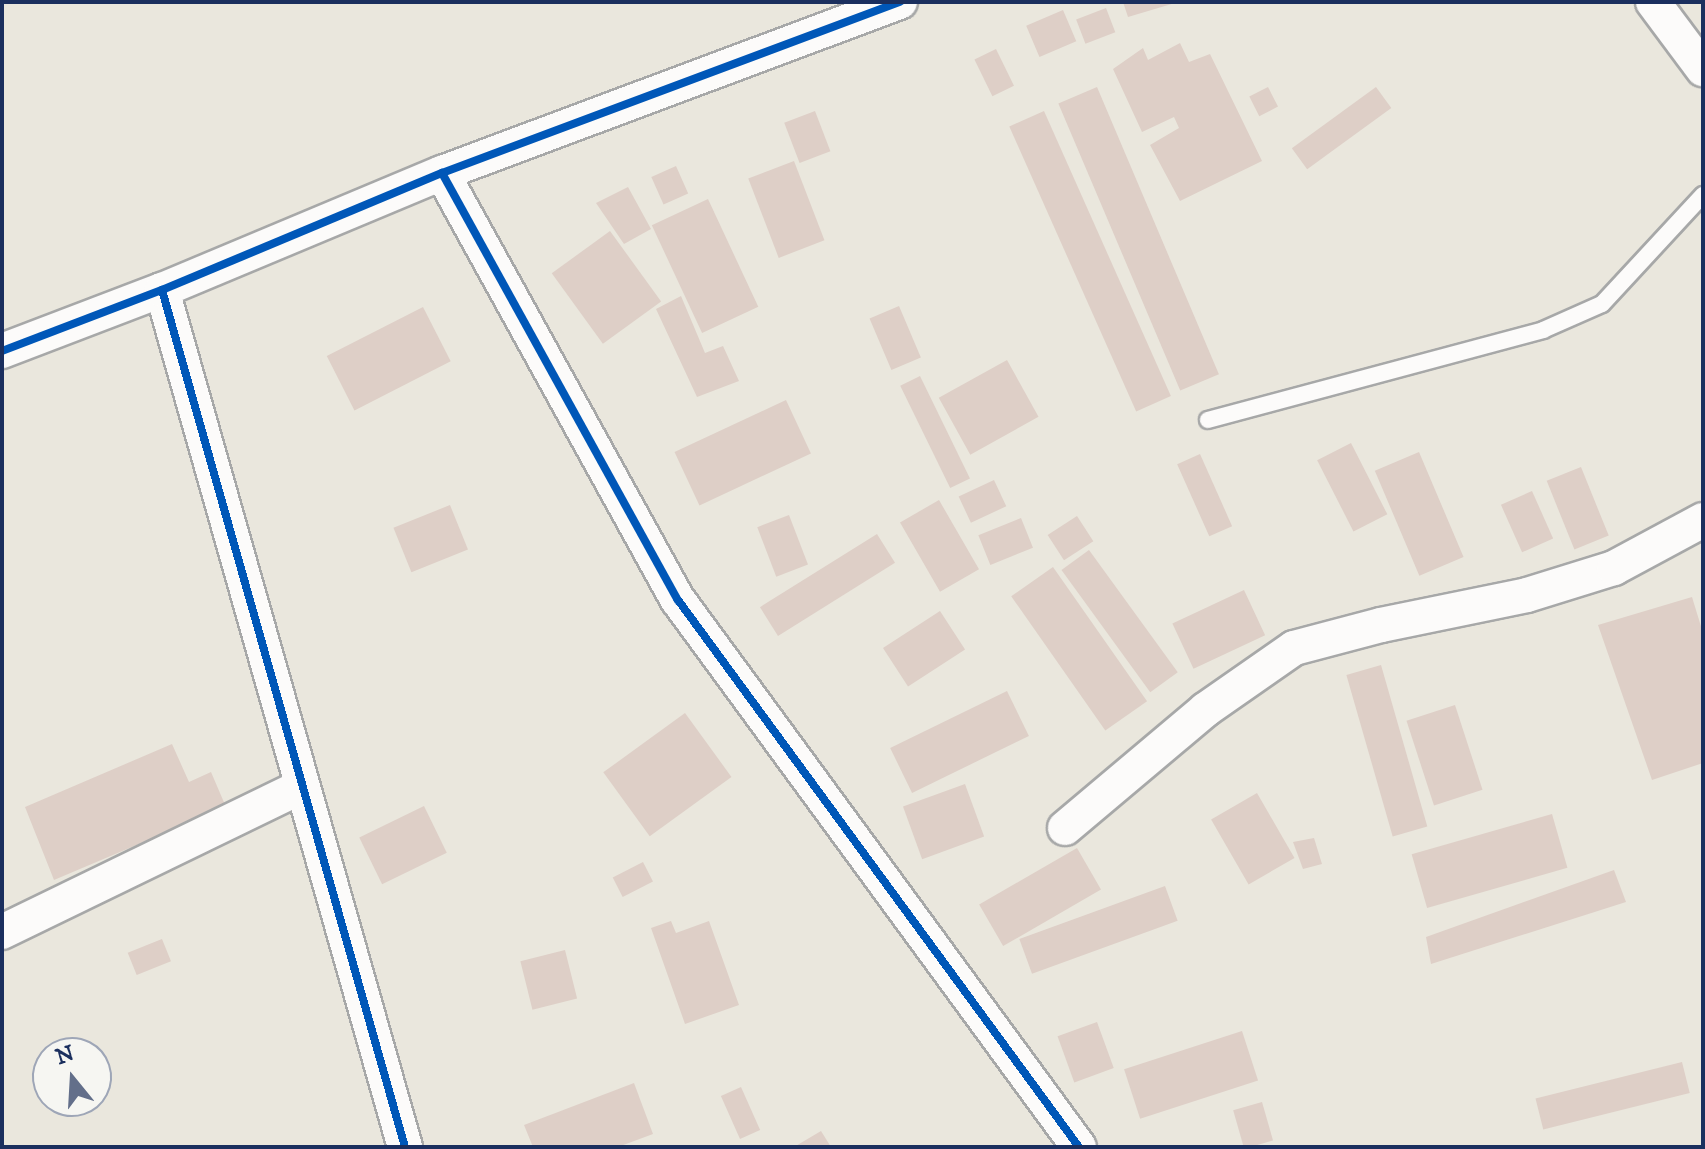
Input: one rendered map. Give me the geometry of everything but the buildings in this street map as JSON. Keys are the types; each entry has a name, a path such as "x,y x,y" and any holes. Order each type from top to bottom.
{"street":[{"path":"2,351 162,290 442,173 900,2"},
{"path":"1653,2 1684,39 1703,69"},
{"path":"442,173 678,600 1079,1147"},
{"path":"162,290 301,787 408,1146"},
{"path":"1065,828 1205,710 1294,648 1381,625 1527,595 1614,568 1703,520"},
{"path":"2,932 301,787"}],"lane":[{"path":"1208,420 1543,330 1602,304 1703,195"}],"cycle path":[{"path":"2,351 162,290 442,173 900,2"},
{"path":"442,173 678,600 1079,1147"},
{"path":"162,290 405,1147"}]}
